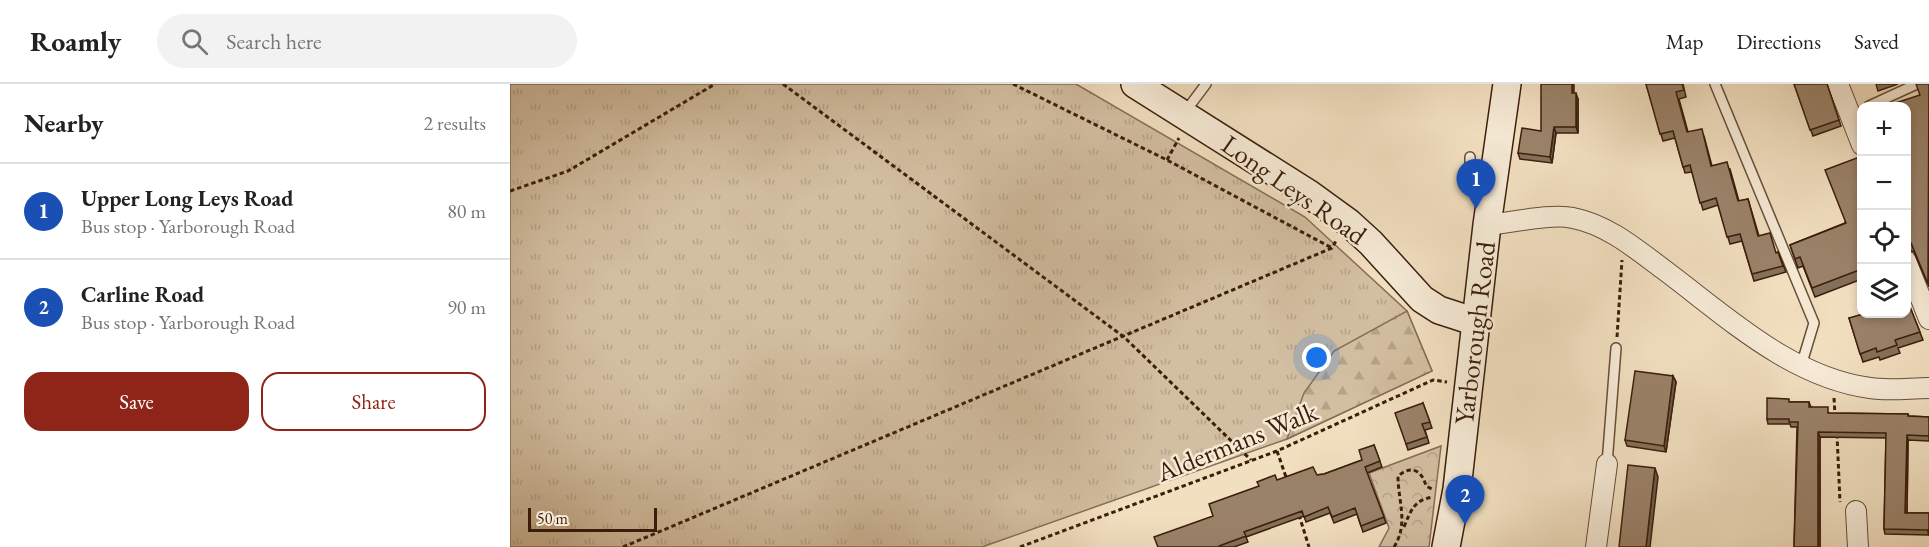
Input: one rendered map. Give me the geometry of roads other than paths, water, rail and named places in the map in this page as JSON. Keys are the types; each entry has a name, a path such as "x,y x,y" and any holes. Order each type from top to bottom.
{"main road":[{"name":"Long Leys Road","path":"1136,84 1309,194 1349,223 1371,243 1422,299 1439,310 1476,322"},
{"name":"Yarborough Road","path":"1446,547 1457,489 1487,225 1507,84"}],"street":[{"path":"1838,84 1855,112"},
{"path":"1487,225 1570,217 1594,225 1623,239 1743,330 1801,367 1832,380 1869,388 1929,388"},
{"path":"1907,264 1929,319"},
{"path":"1596,547 1607,464"},
{"path":"1856,511 1858,547"}],"lane":[{"path":"1184,114 1206,84"},
{"path":"1715,84 1814,323 1801,367"},
{"path":"1878,102 1917,84"},
{"path":"1470,157 1470,166 1473,170 1496,173"},
{"path":"1607,464 1616,348"}],"place":[{"name":"Upper Long Leys Road","path":"1476,209"},
{"name":"Carline Road","path":"1465,525"}]}
